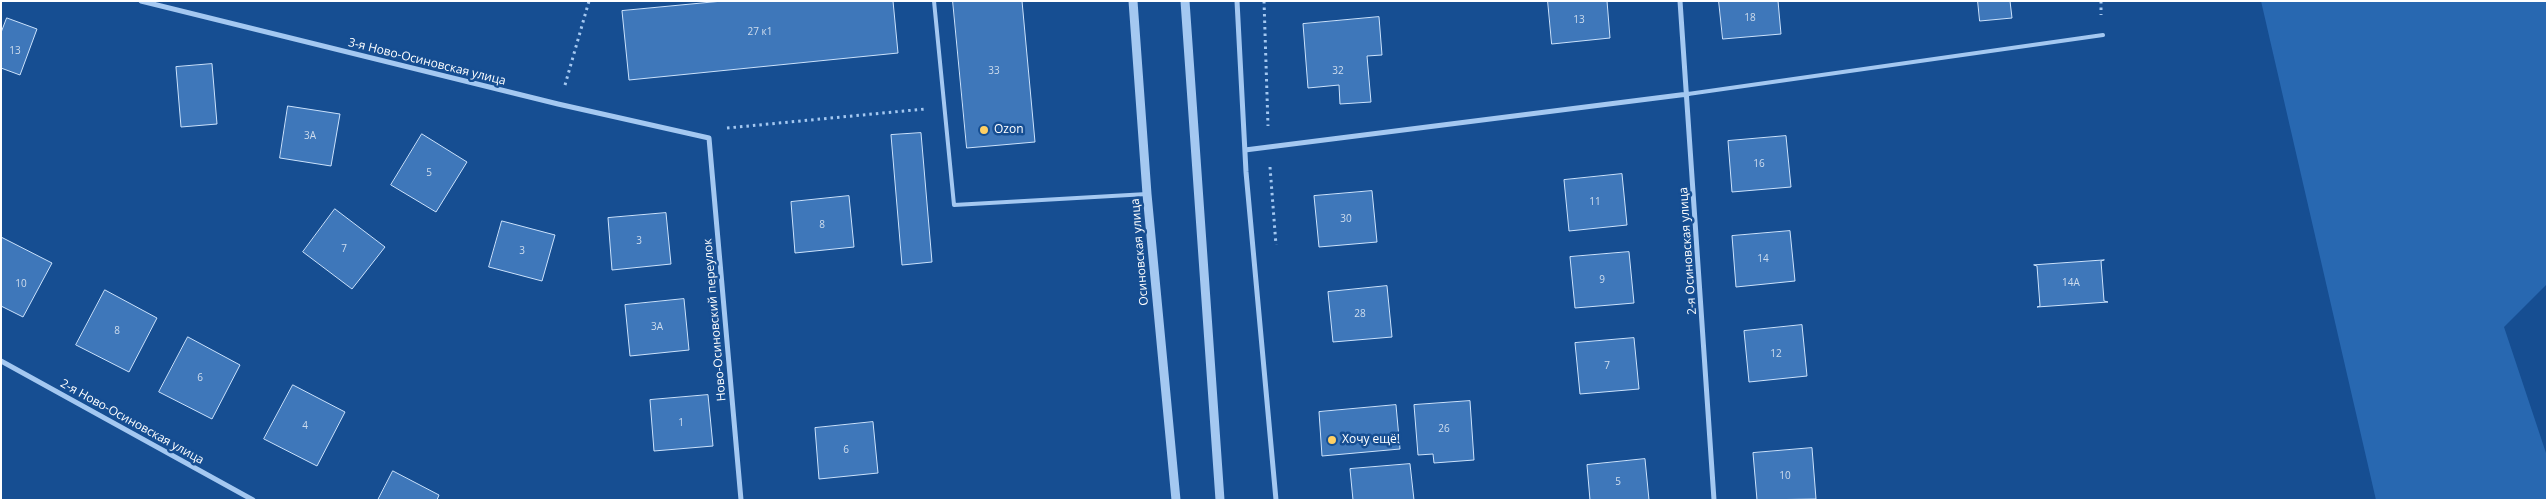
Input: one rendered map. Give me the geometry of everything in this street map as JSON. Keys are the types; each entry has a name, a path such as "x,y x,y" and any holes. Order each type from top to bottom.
{"street":[{"name":"3-я Ново-Осиновская улица","path":"141,1 558,104 709,138"},
{"name":"Осиновская улица","path":"1133,1 1148,194 1176,500"},
{"path":"1185,1 1220,500"},
{"path":"1237,1 1246,150 1276,500"},
{"name":"2-я Осиновская улица","path":"1680,1 1688,94 1714,500"},
{"path":"1246,150 1688,94"},
{"name":"Ново-Осиновский переулок","path":"709,138 741,500"},
{"name":"2-я Ново-Осиновская улица","path":"1,361 253,500"}],"lane":[{"path":"934,1 954,205 1148,194"},
{"path":"1688,94 2103,35"}],"path":[{"path":"558,104 572,66 589,1"},
{"path":"1264,1 1269,146 1277,254"},
{"path":"709,138 731,126 945,108"}],"shaded area":[{"path":"2261,1 2547,1 2547,284 2504,327 2547,456 2547,500 2376,500"}],"building":[{"path":"723,1 893,1 898,53 629,80 622,11"},
{"path":"953,1 1022,1 1035,142 967,148"},
{"path":"1548,1 1607,1 1610,38 1552,44"},
{"path":"1719,1 1778,1 1781,34 1723,39"},
{"path":"1978,1 2010,1 2012,18 1980,21"},
{"path":"1379,17 1382,55 1367,56 1371,102 1340,104 1339,85 1308,88 1303,24"},
{"path":"7,18 37,29 20,75 1,68 1,33"},
{"path":"212,64 217,124 181,127 176,67"},
{"path":"288,106 340,114 331,166 280,158"},
{"path":"921,133 932,262 902,265 891,135"},
{"path":"422,134 467,162 436,212 391,185"},
{"path":"1786,136 1791,187 1732,192 1728,141"},
{"path":"1622,174 1627,225 1569,231 1564,180"},
{"path":"1372,191 1377,242 1319,247 1314,196"},
{"path":"849,196 854,247 795,253 791,202"},
{"path":"335,209 385,247 352,289 303,252"},
{"path":"666,213 671,264 612,270 608,218"},
{"path":"502,221 555,235 542,281 489,267"},
{"path":"1790,231 1795,281 1736,287 1732,236"},
{"path":"1,237 52,263 23,317 1,306"},
{"path":"1629,252 1634,303 1575,308 1570,257"},
{"path":"2104,260 2101,261 2104,301 2108,302 2037,307 2040,306 2037,266 2034,265"},
{"path":"1387,286 1392,337 1333,342 1328,292"},
{"path":"105,290 157,318 129,372 76,345"},
{"path":"684,299 689,350 630,356 625,305"},
{"path":"1802,325 1807,376 1749,382 1744,331"},
{"path":"188,337 240,365 212,419 159,392"},
{"path":"1634,338 1639,389 1580,394 1575,343"},
{"path":"293,385 345,412 317,466 264,439"},
{"path":"708,395 713,446 654,451 650,400"},
{"path":"1470,401 1474,460 1434,463 1433,454 1418,455 1414,405"},
{"path":"1396,405 1400,449 1322,456 1319,412"},
{"path":"873,422 878,473 819,479 815,428"},
{"path":"1812,448 1816,499 1757,500 1753,453"},
{"path":"1645,459 1649,500 1590,500 1587,465"},
{"path":"1410,464 1414,500 1353,500 1350,469"},
{"path":"393,471 439,495 437,500 378,500"}],"place":[{"name":"Ozon","path":"984,130"},
{"name":"Хочу ещё!","path":"1332,440"}]}
